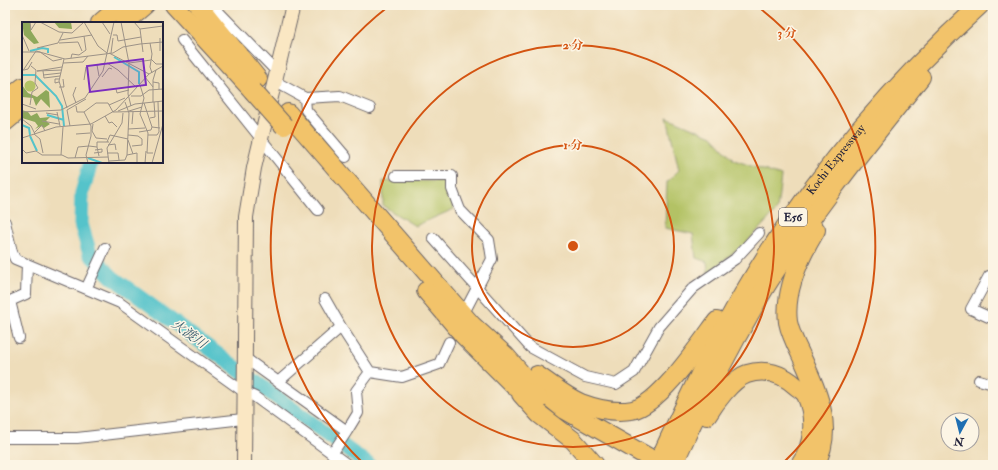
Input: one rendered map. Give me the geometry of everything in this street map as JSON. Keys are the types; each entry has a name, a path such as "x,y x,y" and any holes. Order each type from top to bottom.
{"highway":[{"path":"104,17 121,5"},
{"path":"125,22 144,5"},
{"path":"174,5 255,84"},
{"path":"198,5 255,84 464,336 514,386 539,414 573,440 594,465"},
{"name":"Kochi Expressway","path":"649,462 747,285 801,206 856,134 915,66 980,5"},
{"name":"Kochi Expressway","path":"673,465 694,418 761,295 814,215 868,143 925,73 993,9"},
{"path":"815,465 822,445 825,427 822,404 795,343 788,322 792,287 808,243 833,203 925,73"},
{"path":"5,102 22,88"},
{"path":"5,122 22,108"},
{"path":"286,120 472,325 506,356 525,378 565,410 649,462"},
{"path":"506,356 580,402 612,411 633,410 651,400 669,382 747,285"},
{"path":"677,465 719,396 745,375 760,372 774,373 792,382 806,394 812,418 811,445 800,465"},
{"path":"514,386 538,399 589,434 649,462"}],"street":[{"path":"212,5 277,77 305,98 340,96 370,108"},
{"path":"244,465 243,419 246,217 254,168 293,5"},
{"path":"182,40 318,210"},
{"path":"305,98 306,110 346,157"},
{"path":"396,176 452,176 452,189 460,210 489,240 492,259 466,309"},
{"path":"5,222 15,259 87,287 120,303 333,452 348,465"},
{"path":"433,238 478,286 530,347 585,377 616,384 634,372 659,327 693,288 735,259 758,233"},
{"path":"87,287 91,275 105,248"},
{"path":"19,338 10,301 26,294 27,264"},
{"path":"993,277 989,276 971,309 993,319"},
{"path":"325,300 370,372 402,377 439,364 449,342"},
{"path":"278,382 341,327"},
{"path":"245,362 278,382 346,434"},
{"path":"333,452 346,434 358,413 356,391 370,372"},
{"path":"978,380 993,384"},
{"path":"5,438 77,438 243,419"}],"green space":[{"path":"667,117 712,136 734,160 781,176 777,210 746,243 708,273 707,262 696,258 693,234 665,228 667,182 679,170"},
{"path":"383,181 449,181 454,209 415,226 383,206"}],"waterway":[{"name":"火渡川","path":"91,163 82,193 81,224 90,254 112,277 369,465"}]}
